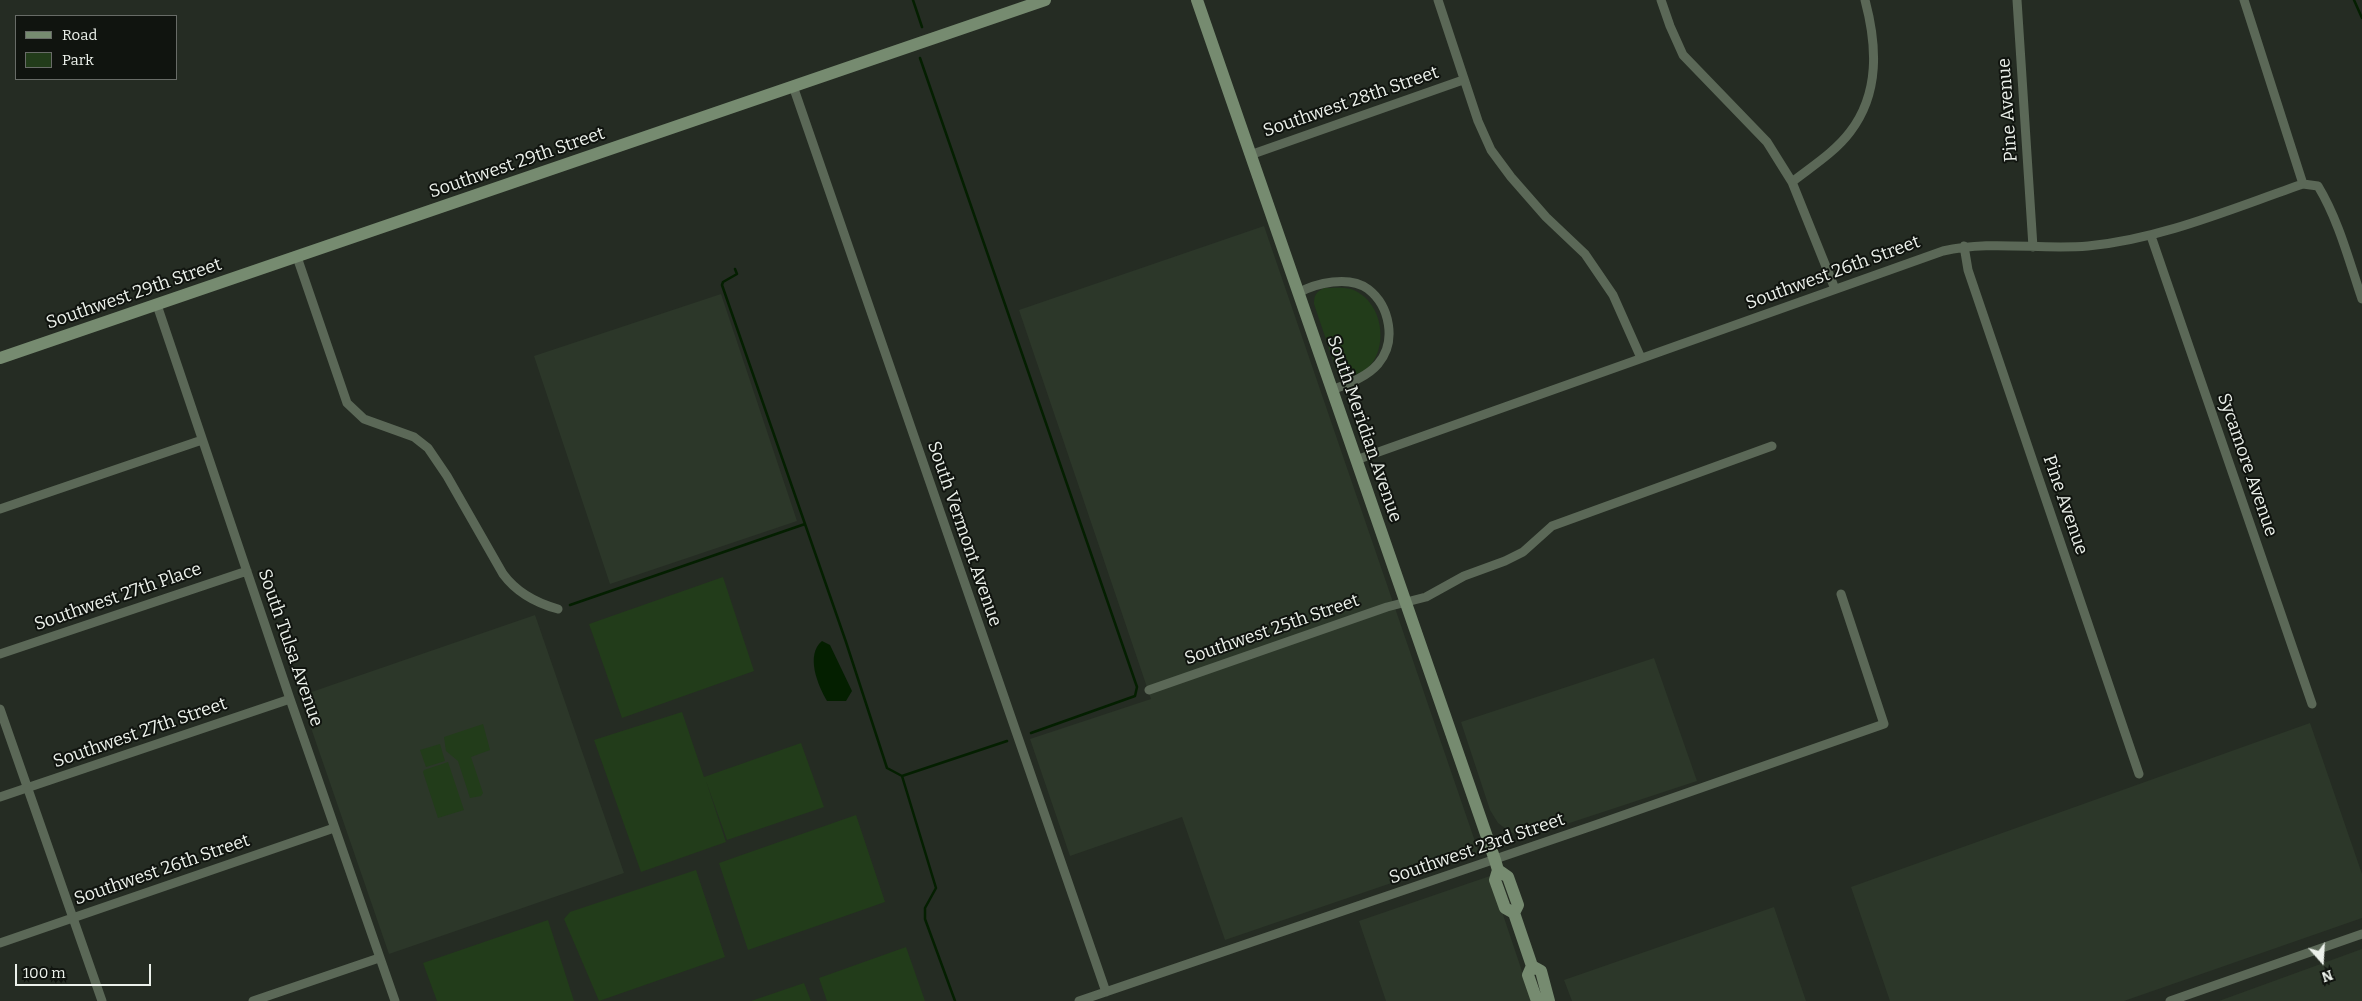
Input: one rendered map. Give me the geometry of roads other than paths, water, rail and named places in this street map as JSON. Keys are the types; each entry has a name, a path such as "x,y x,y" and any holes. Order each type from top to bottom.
{"main road":[{"name":"Southwest 29th Street","path":"0,358 1045,0"},
{"name":"South Meridian Avenue","path":"1197,0 1497,865 1508,877 1518,905 1514,913 1532,966 1541,971 1549,1001"},
{"name":"South Meridian Avenue","path":"1532,966 1528,975 1537,1001"}],"street":[{"path":"1438,0 1463,80 1491,150 1511,177 1546,217 1585,254 1613,295 1626,320 1641,358"},
{"path":"1661,0 1683,55 1703,78 1768,142 1792,182 1835,289"},
{"path":"1792,182 1822,159 1850,133 1867,104 1874,67 1872,27 1864,0"},
{"name":"Pine Avenue","path":"2017,0 2033,247"},
{"path":"2244,0 2303,184 2318,186 2334,214 2362,299"},
{"name":"Southwest 28th Street","path":"1250,155 1463,80"},
{"name":"South Vermont Avenue","path":"794,86 1106,992"},
{"name":"Southwest 26th Street","path":"1356,460 1943,251 1964,246 2088,246 2151,236 2303,184"},
{"name":"Sycamore Avenue","path":"2151,236 2312,704"},
{"name":"Pine Avenue","path":"1964,246 1968,270 2139,774"},
{"path":"297,257 347,403 364,419 414,437 428,448 446,473 502,574 511,585 545,609 558,609"},
{"path":"1298,293 1317,285 1344,282 1367,288 1385,309 1389,330 1387,350 1378,365 1357,379 1332,390"},
{"name":"South Tulsa Avenue","path":"157,305 334,828 395,1001"},
{"path":"0,509 202,440"},
{"name":"Southwest 25th Street","path":"1149,690 1387,606 1426,597 1464,576 1505,561 1522,552 1552,526 1772,446"},
{"name":"Southwest 27th Place","path":"0,654 247,571"},
{"name":"Southwest 23rd Street","path":"1079,1001 1497,865 1884,724 1841,594"},
{"name":"Southwest 27th Street","path":"0,797 290,699"},
{"path":"0,709 26,788 102,1001"},
{"name":"Southwest 26th Street","path":"0,942 334,828"},
{"path":"2170,1001 2362,934"},
{"path":"253,1001 379,958"}],"waterway":[{"path":"913,0 922,27"},
{"path":"2354,0 2362,18"},
{"path":"920,58 1137,687 1135,696 1031,733"},
{"path":"735,269 737,274 723,282 722,285 846,642 887,768 902,776 936,888 925,908 925,919 955,1001"},
{"path":"570,605 805,524"},
{"path":"902,776 1007,741"}]}
